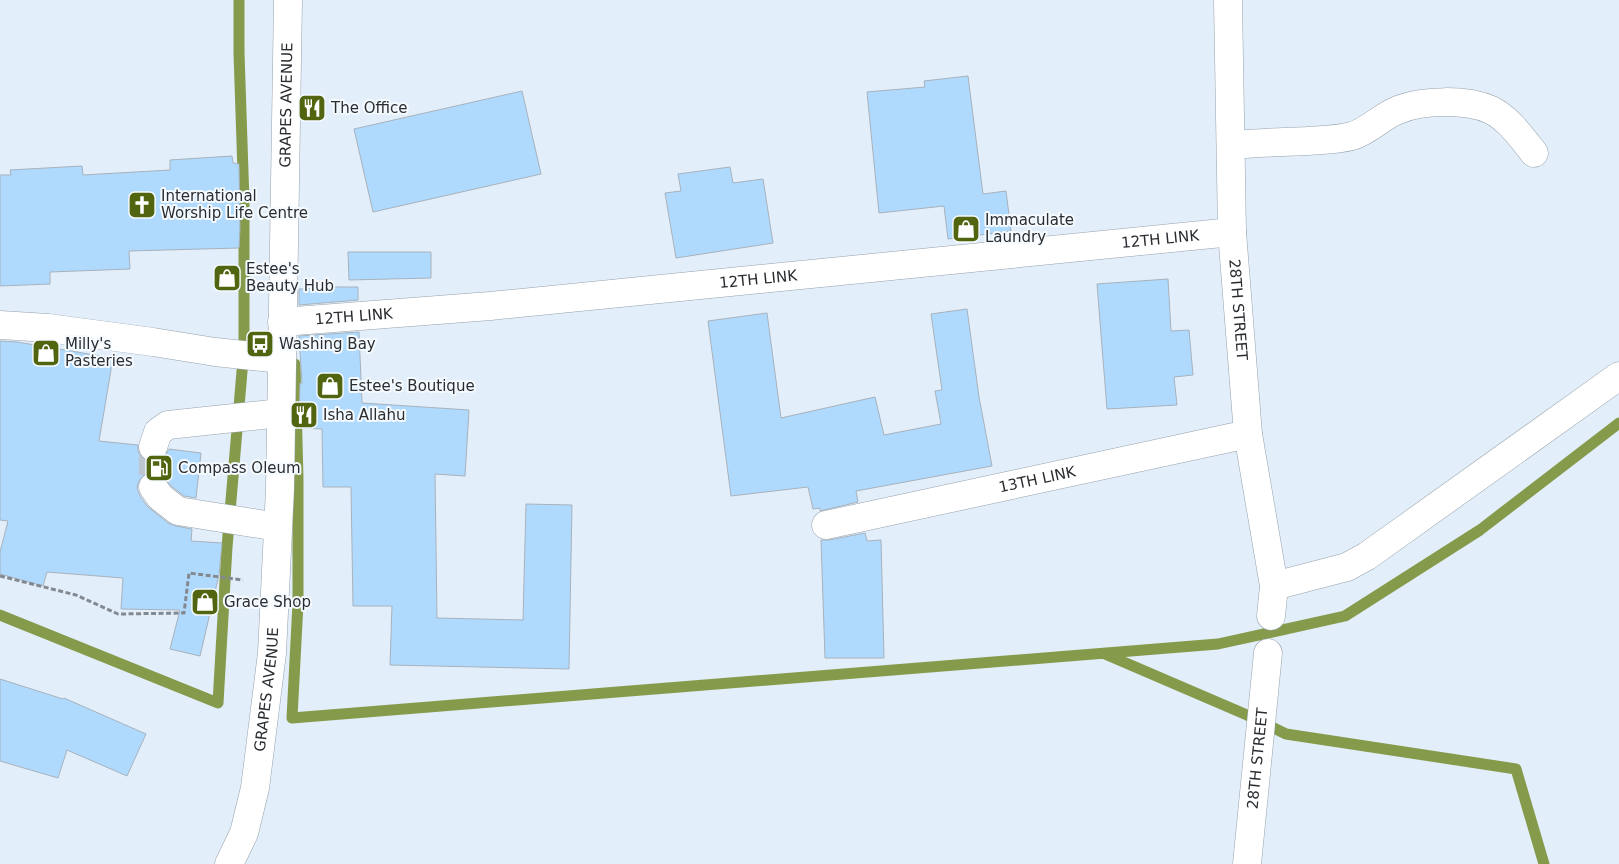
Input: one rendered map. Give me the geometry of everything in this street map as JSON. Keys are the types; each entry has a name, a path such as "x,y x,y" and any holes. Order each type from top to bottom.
{"street":[{"name":"GRAPES AVENUE","path":"229,864 244,833 255,788 272,653 281,414 288,0"},
{"name":"28TH STREET","path":"1228,0 1232,232 1248,434 1274,586 1271,616"},
{"path":"1230,145 1332,139 1352,136 1396,110 1419,103 1442,102 1473,104 1492,110 1508,122 1534,152"},
{"name":"12TH LINK","path":"282,322 490,306 1232,232"},
{"path":"0,325 48,328 215,352 281,359"},
{"path":"1274,586 1347,567 1367,556 1619,376"},
{"path":"153,447 158,432 168,425 281,414"},
{"name":"13TH LINK","path":"826,525 1248,434"},
{"path":"153,487 160,497 178,511 278,527"},
{"name":"28TH STREET","path":"1247,864 1268,653"}],"path":[{"path":"0,576 76,595 118,614 184,612 189,573 275,584"}],"building":[{"path":"968,76 983,194 1006,191 1011,231 948,239 944,206 879,213 867,92 925,87 924,81"},
{"path":"522,91 541,174 373,212 354,129"},
{"path":"232,156 233,163 239,164 239,248 129,251 130,269 50,272 50,284 0,286 0,175 11,175 10,170 82,166 83,175 170,170 170,160"},
{"path":"730,167 733,183 763,179 773,243 676,258 665,193 681,191 678,174"},
{"path":"348,252 431,252 431,278 349,280"},
{"path":"1168,279 1171,331 1189,330 1193,375 1174,377 1177,405 1107,409 1097,284"},
{"path":"358,287 358,300 299,305 299,289"},
{"path":"967,309 979,397 992,466 856,491 858,502 820,511 820,508 813,509 808,487 731,496 708,321 767,313 781,418 875,397 884,435 941,424 935,391 942,390 931,314"},
{"path":"359,332 362,403 469,410 465,476 435,474 437,618 523,620 526,504 572,505 569,669 390,665 392,606 353,606 351,487 323,487 322,429 299,428 300,383 302,383 299,336"},
{"path":"0,341 17,342 113,358 99,441 138,445 141,457 149,462 157,462 163,459 169,449 201,453 196,498 184,496 171,486 160,473 152,471 144,475 139,481 137,488 147,506 168,523 192,529 191,541 222,543 219,575 200,656 170,649 180,610 121,609 123,578 47,572 43,586 0,574 0,552 8,521 0,520"},
{"path":"865,533 867,541 881,540 884,658 825,658 821,540"},
{"path":"0,679 64,698 146,734 127,776 67,750 58,778 0,761"}],"waterway":[{"path":"0,615 218,703 227,547 244,348 244,202 239,0"},
{"path":"295,364 298,479 298,603 292,718 1218,644 1345,616 1480,530 1619,423"},
{"path":"1105,654 1247,715 1286,734 1516,769 1544,864"}],"tunnel":[{"path":"153,447 153,487"}],"place":[{"name":"The Office","path":"312,108"},
{"name":"International Worship Life Centre","path":"142,205"},
{"name":"Immaculate Laundry","path":"966,229"},
{"name":"Estee's Beauty Hub","path":"227,278"},
{"name":"Washing Bay","path":"260,344"},
{"name":"Milly's Pasteries","path":"46,353"},
{"name":"Estee's Boutique","path":"330,386"},
{"name":"Isha Allahu","path":"304,415"},
{"name":"Compass Oleum","path":"159,468"},
{"name":"Grace Shop","path":"205,602"}]}
